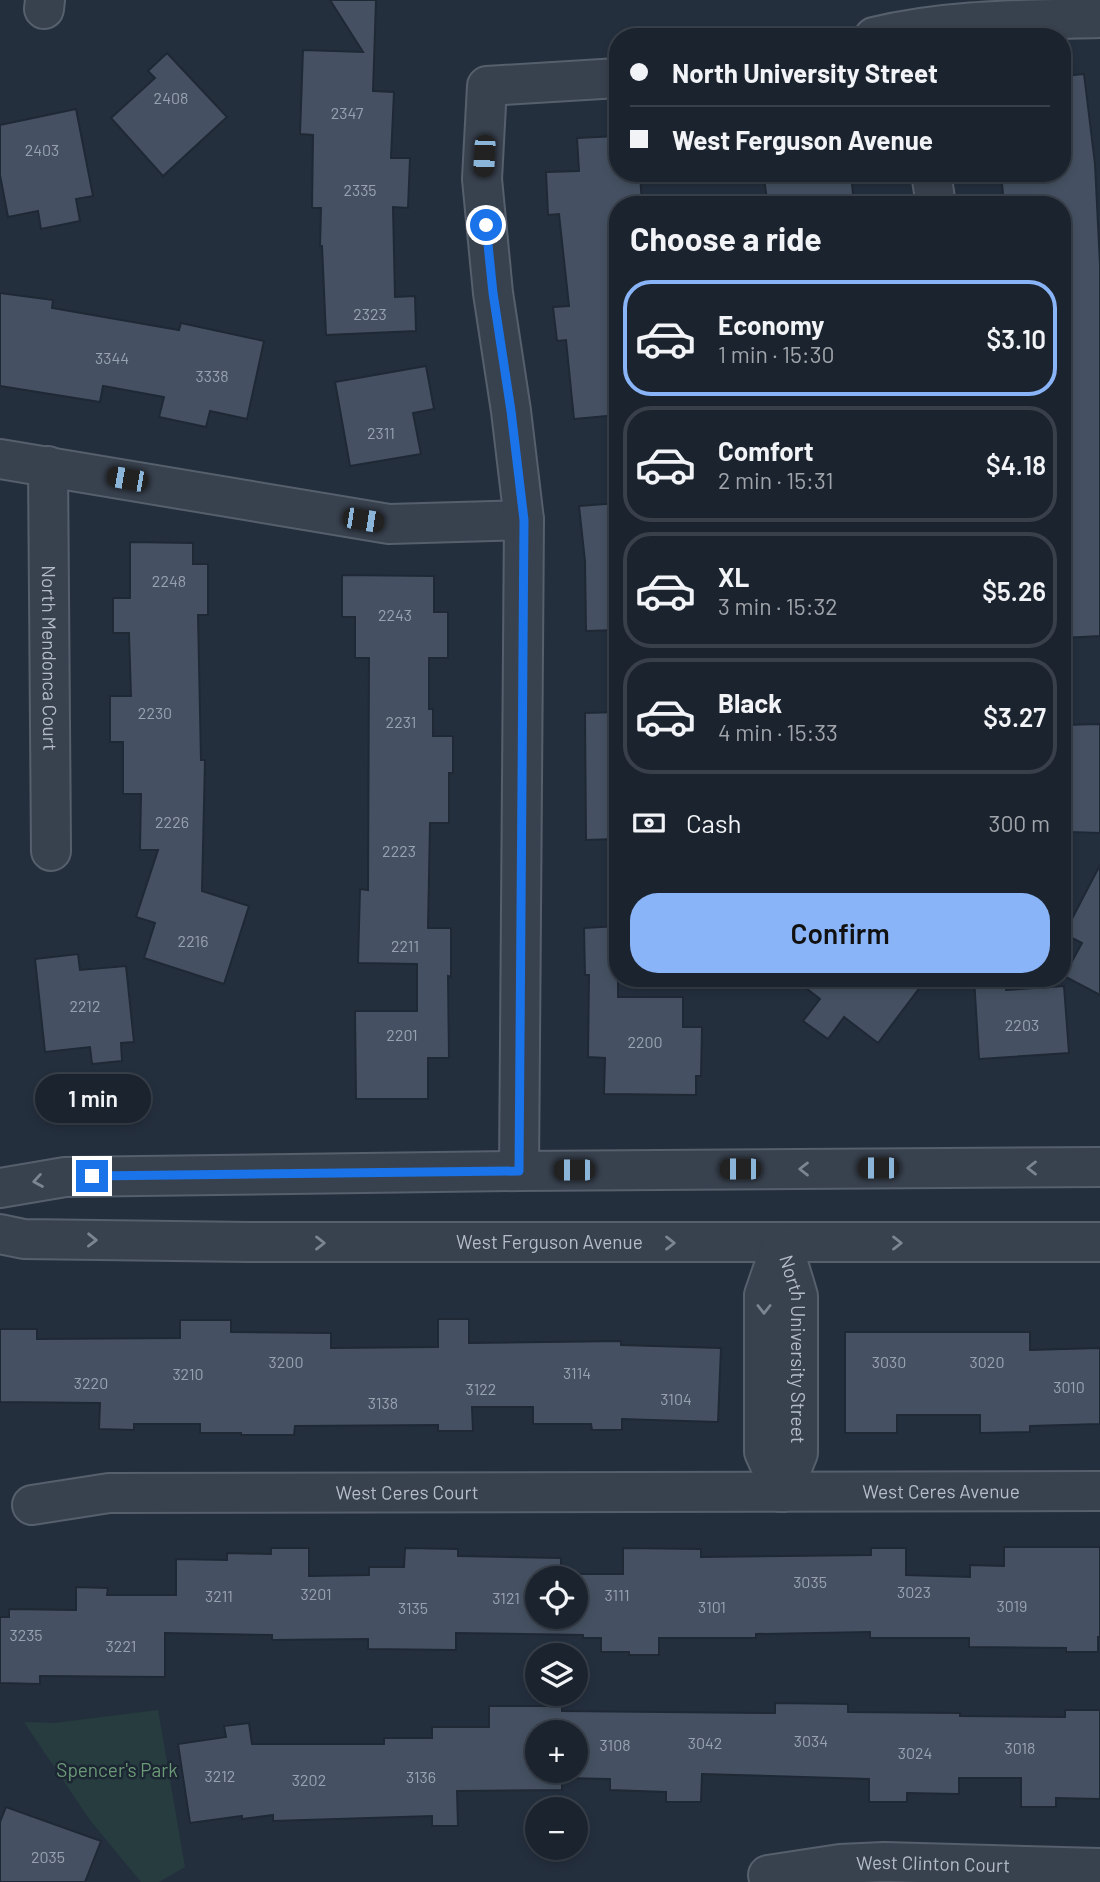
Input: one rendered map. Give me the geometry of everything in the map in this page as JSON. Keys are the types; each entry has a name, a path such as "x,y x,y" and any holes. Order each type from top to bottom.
{"street":[{"path":"938,28 983,21 1100,18"},
{"path":"519,1171 524,520 493,293 482,179 488,86 609,79"},
{"path":"0,459 389,524 524,520"},
{"name":"North Mendonca Court","path":"48,466 51,851"},
{"path":"0,1188 65,1177 1100,1167"},
{"name":"West Ferguson Avenue","path":"0,1234 24,1239 206,1242 1100,1242"},
{"name":"North University Street","path":"782,1244 764,1295 764,1452 782,1492"},
{"name":"West Ceres Avenue","path":"782,1492 1100,1491"},
{"name":"West Ceres Court","path":"32,1505 109,1493 782,1492"},
{"name":"West Clinton Court","path":"768,1875 840,1864 884,1861 1100,1868"}],"green space":[{"name":"Spencer's Park","path":"158,1710 185,1867 159,1882 141,1882 90,1820 24,1722 54,1723"}],"building":[{"path":"330,0 376,0 373,91 394,92 391,158 410,158 408,208 393,207 395,297 415,296 416,331 326,335 320,246 321,208 312,208 313,135 300,134 303,50 363,52"},
{"path":"167,53 227,117 163,176 111,118 155,78 148,71"},
{"path":"1084,74 1095,164 1100,265 1100,636 1071,638 1071,196 1003,196 1002,182 1071,182 1071,75"},
{"path":"76,109 93,196 76,199 80,221 41,229 38,211 8,217 0,175 0,125"},
{"path":"609,136 609,182 641,182 641,196 609,196 609,416 574,419 566,340 557,341 553,307 569,306 559,214 548,215 546,172 579,171 577,138"},
{"path":"764,182 852,182 853,196 767,196"},
{"path":"0,293 53,300 52,308 179,330 181,323 264,341 247,419 210,411 206,427 159,417 164,397 103,386 100,402 0,386"},
{"path":"426,366 434,409 413,413 421,454 350,466 335,382"},
{"path":"609,504 609,630 586,631 585,561 579,506"},
{"path":"130,542 193,543 193,564 208,564 208,615 198,615 201,760 205,760 202,891 249,906 224,984 144,958 155,923 136,917 158,850 140,850 141,794 123,794 123,742 110,742 110,696 131,696 129,633 113,633 113,598 130,598"},
{"path":"342,575 434,576 434,612 448,612 448,658 429,658 429,709 433,709 433,736 453,736 453,773 449,773 449,823 430,823 428,928 451,928 451,977 448,976 449,1058 428,1058 428,1099 356,1099 355,1011 417,1011 417,964 358,963 360,889 368,890 369,658 355,658 355,617 342,617"},
{"path":"609,712 609,839 586,840 585,713"},
{"path":"1100,724 1100,833 1071,832 1071,725"},
{"path":"1100,865 1100,995 1071,980 1071,963 1082,943 1071,938 1071,921"},
{"path":"609,927 609,987 618,987 618,997 683,997 683,1027 702,1027 701,1076 696,1076 696,1095 604,1094 605,1058 588,1057 589,975 585,975 584,928"},
{"path":"78,954 80,970 126,966 134,1042 121,1043 122,1061 92,1064 90,1047 45,1052 35,959"},
{"path":"805,987 920,987 878,1043 844,1017 828,1039 803,1021 820,999"},
{"path":"975,987 1006,987 1006,990 1064,987 1069,1053 979,1059"},
{"path":"438,1319 469,1319 469,1343 621,1341 621,1345 721,1348 718,1422 622,1419 622,1430 592,1430 591,1424 533,1424 533,1407 472,1407 473,1431 438,1431 438,1425 295,1426 294,1435 241,1435 200,1433 200,1424 134,1424 134,1430 99,1429 100,1403 0,1402 0,1329 37,1329 37,1339 180,1338 180,1320 231,1320 231,1332 331,1333 331,1348 438,1347"},
{"path":"845,1332 1030,1332 1030,1350 1100,1348 1100,1424 1030,1426 1030,1432 980,1433 980,1415 897,1415 897,1433 845,1433"},
{"path":"1004,1547 1100,1547 1098,1652 1066,1652 1066,1648 969,1647 969,1638 870,1638 870,1632 756,1634 756,1638 659,1638 659,1655 601,1652 601,1638 583,1638 583,1635 456,1633 456,1650 368,1649 368,1639 272,1640 272,1635 165,1633 165,1677 40,1676 40,1684 0,1683 0,1617 9,1617 9,1609 76,1610 76,1587 108,1588 107,1595 176,1595 176,1559 227,1560 227,1553 271,1554 271,1548 309,1548 309,1576 369,1575 369,1567 404,1567 405,1548 458,1549 458,1556 561,1558 561,1566 525,1566 525,1629 588,1629 588,1574 623,1574 623,1548 701,1549 701,1557 871,1555 871,1548 906,1548 906,1575 970,1577 970,1565 1004,1566"},
{"path":"775,1703 848,1704 848,1712 960,1713 960,1716 1065,1717 1065,1710 1100,1710 1100,1799 1056,1798 1056,1807 1021,1807 1021,1778 959,1778 959,1794 907,1793 907,1802 869,1802 869,1779 702,1774 701,1802 666,1802 666,1792 610,1790 610,1779 588,1779 588,1720 525,1720 525,1783 562,1783 562,1790 457,1791 458,1826 432,1826 432,1816 273,1821 273,1815 190,1823 178,1744 226,1737 224,1726 249,1723 252,1744 384,1744 384,1738 432,1738 432,1727 489,1727 489,1706 562,1706 562,1711 775,1713"},
{"path":"6,1807 101,1841 85,1882 0,1882 0,1822"}],"route":[{"path":"92,1176 519,1171 524,520 486,225"}]}
